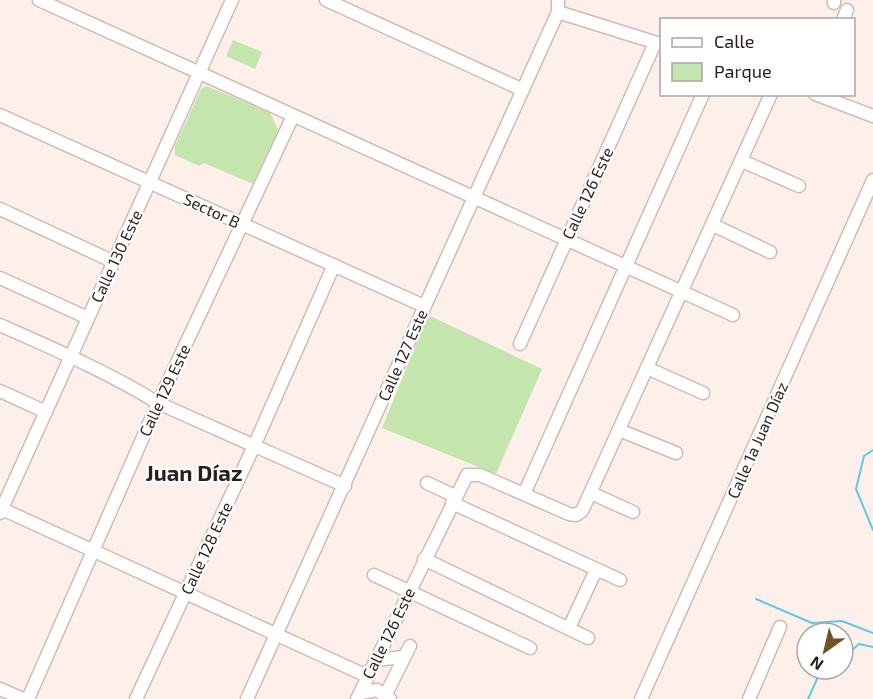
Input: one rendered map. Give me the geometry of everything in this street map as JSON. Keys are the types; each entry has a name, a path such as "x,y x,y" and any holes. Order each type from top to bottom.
{"street":[{"path":"39,0 733,315"},
{"name":"Calle 130 Este","path":"1,511 232,0"},
{"path":"326,0 523,90"},
{"path":"558,6 658,44"},
{"name":"Calle 127 Este","path":"247,699 523,90 558,6"},
{"name":"Calle 126 Este","path":"520,344 658,44"},
{"path":"702,96 524,494 576,515 582,511 591,493 770,96"},
{"path":"820,96 873,116"},
{"name":"Sector B","path":"0,115 424,306"},
{"name":"Calle 129 Este","path":"28,699 158,403 293,117"},
{"path":"742,161 799,186"},
{"name":"Calle 1a Juan Díaz","path":"641,699 873,180"},
{"path":"0,208 114,262"},
{"path":"713,225 770,252"},
{"name":"Calle 128 Este","path":"136,699 254,446 333,265"},
{"path":"0,278 88,318"},
{"path":"0,324 71,356 158,403 345,486"},
{"path":"647,368 703,393"},
{"path":"0,391 46,412"},
{"path":"619,430 676,453"},
{"name":"Calle 126 Este","path":"358,696 467,475 472,473 524,494"},
{"path":"427,483 453,500 620,580"},
{"path":"591,493 633,513"},
{"path":"1,511 93,549 367,676"},
{"path":"424,559 588,638"},
{"path":"569,628 596,570"},
{"path":"374,575 530,648"},
{"path":"749,699 780,627"},
{"path":"358,696 377,690 388,698 407,652 375,660"},
{"path":"0,689 23,699"}],"green space":[{"path":"233,40 262,52 255,69 226,56"},
{"path":"206,86 270,112 278,130 253,184 204,163 199,166 175,155 175,146 201,89"},
{"path":"428,315 542,369 496,474 382,428"}],"waterway":[{"path":"873,450 864,456 856,489 873,530"},
{"path":"756,599 812,623 842,621 873,633"},
{"path":"855,648 859,644 873,647"},
{"path":"808,699 816,681"}],"district":[{"name":"Juan Díaz","path":"194,472"}]}
